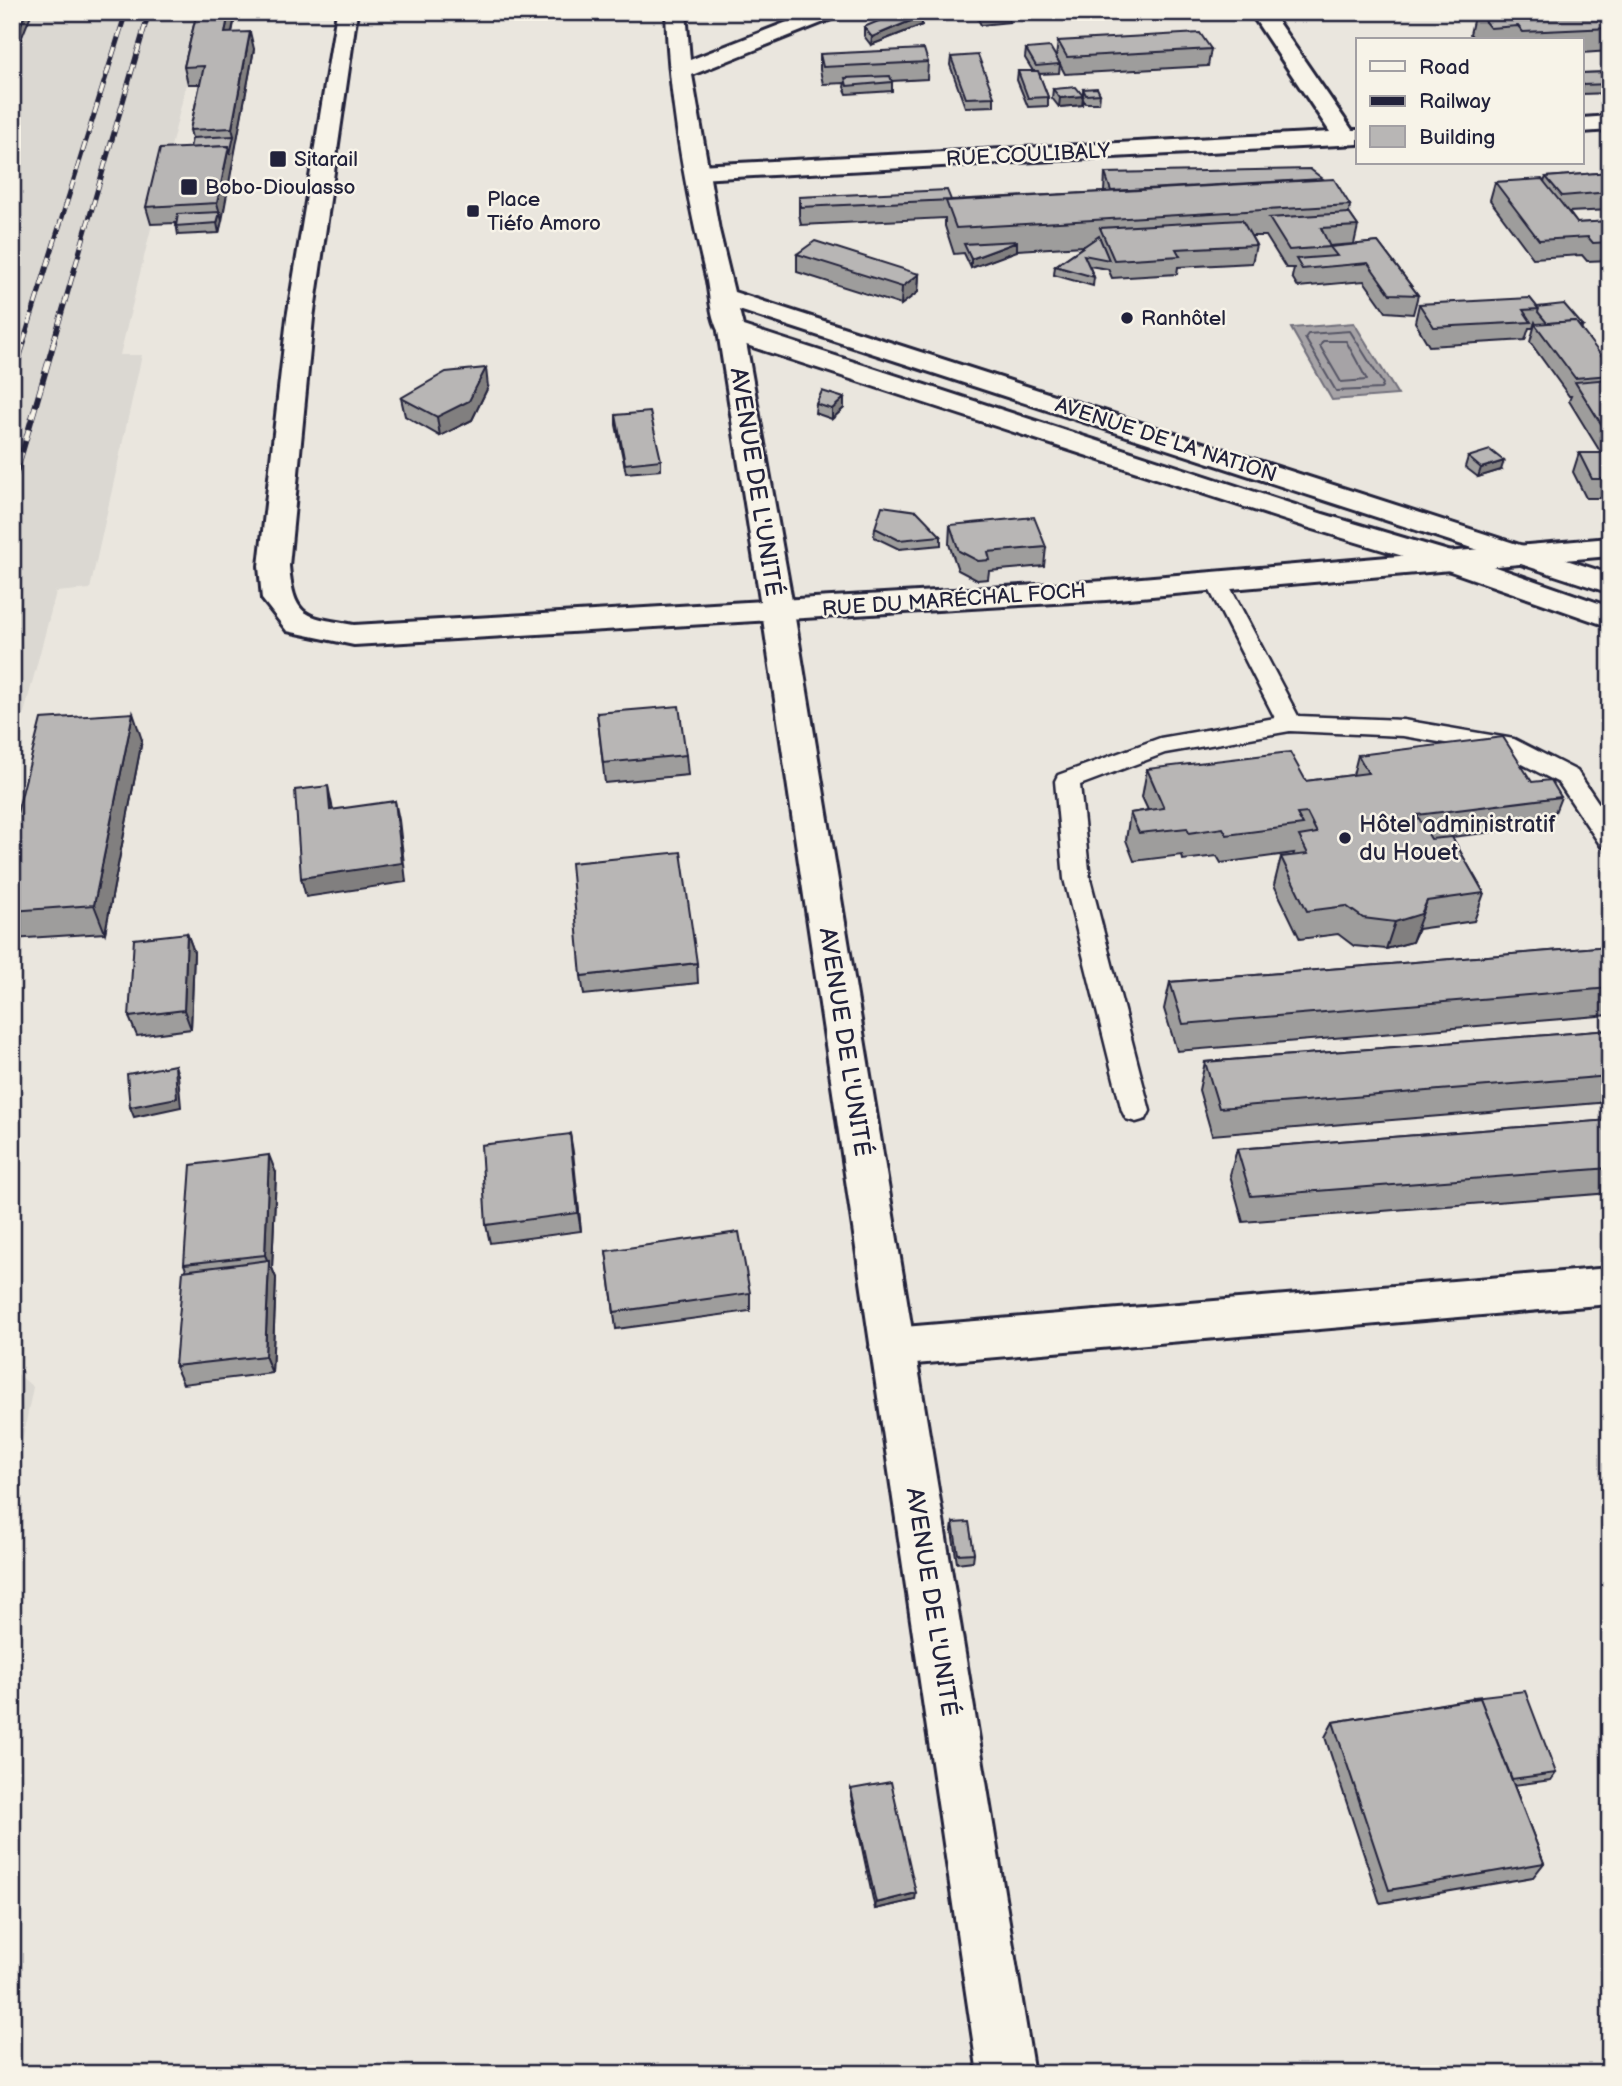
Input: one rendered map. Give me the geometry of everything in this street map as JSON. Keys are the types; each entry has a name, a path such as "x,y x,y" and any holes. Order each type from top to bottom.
{"street":[{"name":"RUE DU MARÉCHAL FOCH","path":"347,12 300,318 274,566 277,600 298,624 354,635 778,612 1217,583 1512,552 1610,547"},
{"name":"AVENUE DE L'UNITÉ","path":"676,12 680,63 698,172 726,313 778,612 1006,2074"},
{"path":"680,63 785,12"},
{"path":"680,63 832,12"},
{"path":"1260,12 1352,138"},
{"path":"1584,125 1610,123"},
{"name":"RUE COULIBALY","path":"698,172 1352,138"},
{"name":"AVENUE DE LA NATION","path":"726,313 1610,584"},
{"name":"AVENUE DE LA NATION","path":"726,313 1300,516 1447,560 1610,618"},
{"path":"892,1347 1610,1286"}],"lane":[{"path":"1217,583 1290,723"},
{"path":"1136,1111 1077,878 1067,781 1160,746 1290,723 1403,728 1505,745 1568,777 1610,840"}],"shaded area":[{"path":"12,12 204,12 120,355 142,355 90,589 56,592 12,759"},
{"path":"12,1369 33,1387 12,1492"}],"water":[{"path":"1354,323 1398,395 1332,400 1291,328"}],"building":[{"path":"12,12 26,12 12,47"},
{"path":"197,12 229,12 225,33 250,32 232,128 190,130 204,66 184,67"},
{"path":"900,12 919,12 922,16 872,37 864,27"},
{"path":"980,12 1009,12 1010,14 982,16"},
{"path":"1477,12 1610,12 1610,28 1523,32 1518,26 1490,28"},
{"path":"1200,33 1211,49 1067,57 1058,41"},
{"path":"1050,47 1060,64 1036,66 1026,49"},
{"path":"924,49 928,62 823,67 820,54"},
{"path":"978,55 994,97 966,98 951,57"},
{"path":"1018,71 1038,71 1048,97 1028,98"},
{"path":"1610,72 1610,84 1584,85 1584,73"},
{"path":"890,76 892,82 847,86 845,78"},
{"path":"1076,87 1083,96 1060,98 1053,89"},
{"path":"1097,88 1100,94 1086,95 1083,89"},
{"path":"234,136 230,154 229,146 190,148 192,138"},
{"path":"229,146 217,203 146,207 160,149"},
{"path":"1310,169 1323,179 1111,191 1105,173"},
{"path":"1610,172 1610,192 1562,196 1546,177"},
{"path":"1334,179 1350,205 956,228 946,201"},
{"path":"1542,179 1577,223 1610,221 1610,242 1593,243 1588,237 1539,240 1495,182"},
{"path":"947,190 951,200 801,207 799,197"},
{"path":"220,212 217,223 176,226 178,214"},
{"path":"1349,213 1358,226 1321,228 1330,247 1289,250 1269,218"},
{"path":"1242,220 1256,245 1176,249 1180,256 1114,260 1100,228"},
{"path":"1099,236 1109,260 1084,255 1094,277 1055,266"},
{"path":"815,241 919,274 902,287 797,254"},
{"path":"1017,241 971,259 964,244"},
{"path":"1378,242 1418,295 1390,294 1368,263 1302,269 1296,259 1337,256 1330,247"},
{"path":"1530,298 1539,309 1523,310 1531,322 1434,327 1419,304"},
{"path":"1564,304 1583,326 1579,326 1575,321 1547,323 1538,312 1537,307"},
{"path":"1575,321 1610,367 1610,375 1575,378 1535,324"},
{"path":"486,368 469,401 437,417 401,398 446,372"},
{"path":"1610,379 1610,438 1575,382"},
{"path":"822,391 844,398 832,409 816,404"},
{"path":"650,412 661,460 625,464 616,415"},
{"path":"1490,450 1504,461 1481,468 1468,457"},
{"path":"1579,453 1610,453 1610,479 1592,479"},
{"path":"882,506 917,511 941,536 899,540 875,528"},
{"path":"1034,517 1046,547 988,552 990,560 978,561 959,551 950,525"},
{"path":"679,706 686,755 603,763 597,713"},
{"path":"133,713 94,905 12,911 12,833 41,719"},
{"path":"1503,737 1532,782 1551,780 1561,797 1417,815 1431,839 1452,837 1484,893 1427,901 1421,914 1395,922 1363,918 1346,906 1307,911 1281,857 1308,854 1299,836 1317,833 1307,813 1297,814 1303,825 1227,835 1223,828 1189,833 1187,828 1139,833 1130,813 1164,808 1147,769 1290,752 1306,781 1368,773 1358,755"},
{"path":"328,786 330,810 395,801 402,863 301,878 295,790"},
{"path":"681,852 697,963 581,976 571,863"},
{"path":"187,933 184,1010 129,1017 134,939"},
{"path":"1610,946 1610,988 1183,1024 1170,982"},
{"path":"1610,1030 1610,1076 1219,1108 1205,1062"},
{"path":"175,1065 177,1098 130,1107 127,1074"},
{"path":"1610,1120 1610,1168 1251,1196 1237,1149"},
{"path":"570,1134 578,1213 486,1225 481,1145"},
{"path":"269,1155 265,1255 184,1264 191,1165"},
{"path":"739,1232 750,1293 614,1312 606,1251"},
{"path":"269,1260 265,1356 175,1366 183,1271"},
{"path":"969,1522 974,1553 958,1554 953,1523"},
{"path":"1525,1691 1556,1773 1512,1779 1480,1698 1473,1697"},
{"path":"1480,1698 1544,1863 1389,1890 1333,1722"},
{"path":"891,1782 916,1893 876,1903 851,1789"}],"railway":[{"path":"23,343 126,12"},
{"path":"53,343 149,12"},
{"path":"12,379 24,342"},
{"path":"12,487 54,342"}],"place":[{"name":"Sitarail","path":"278,159"},
{"name":"Bobo-Dioulasso","path":"189,187"},
{"name":"Place Tiéfo Amoro","path":"473,211"},
{"name":"Ranhôtel","path":"1127,318"},
{"name":"Hôtel administratif du Houet","path":"1345,838"}]}
